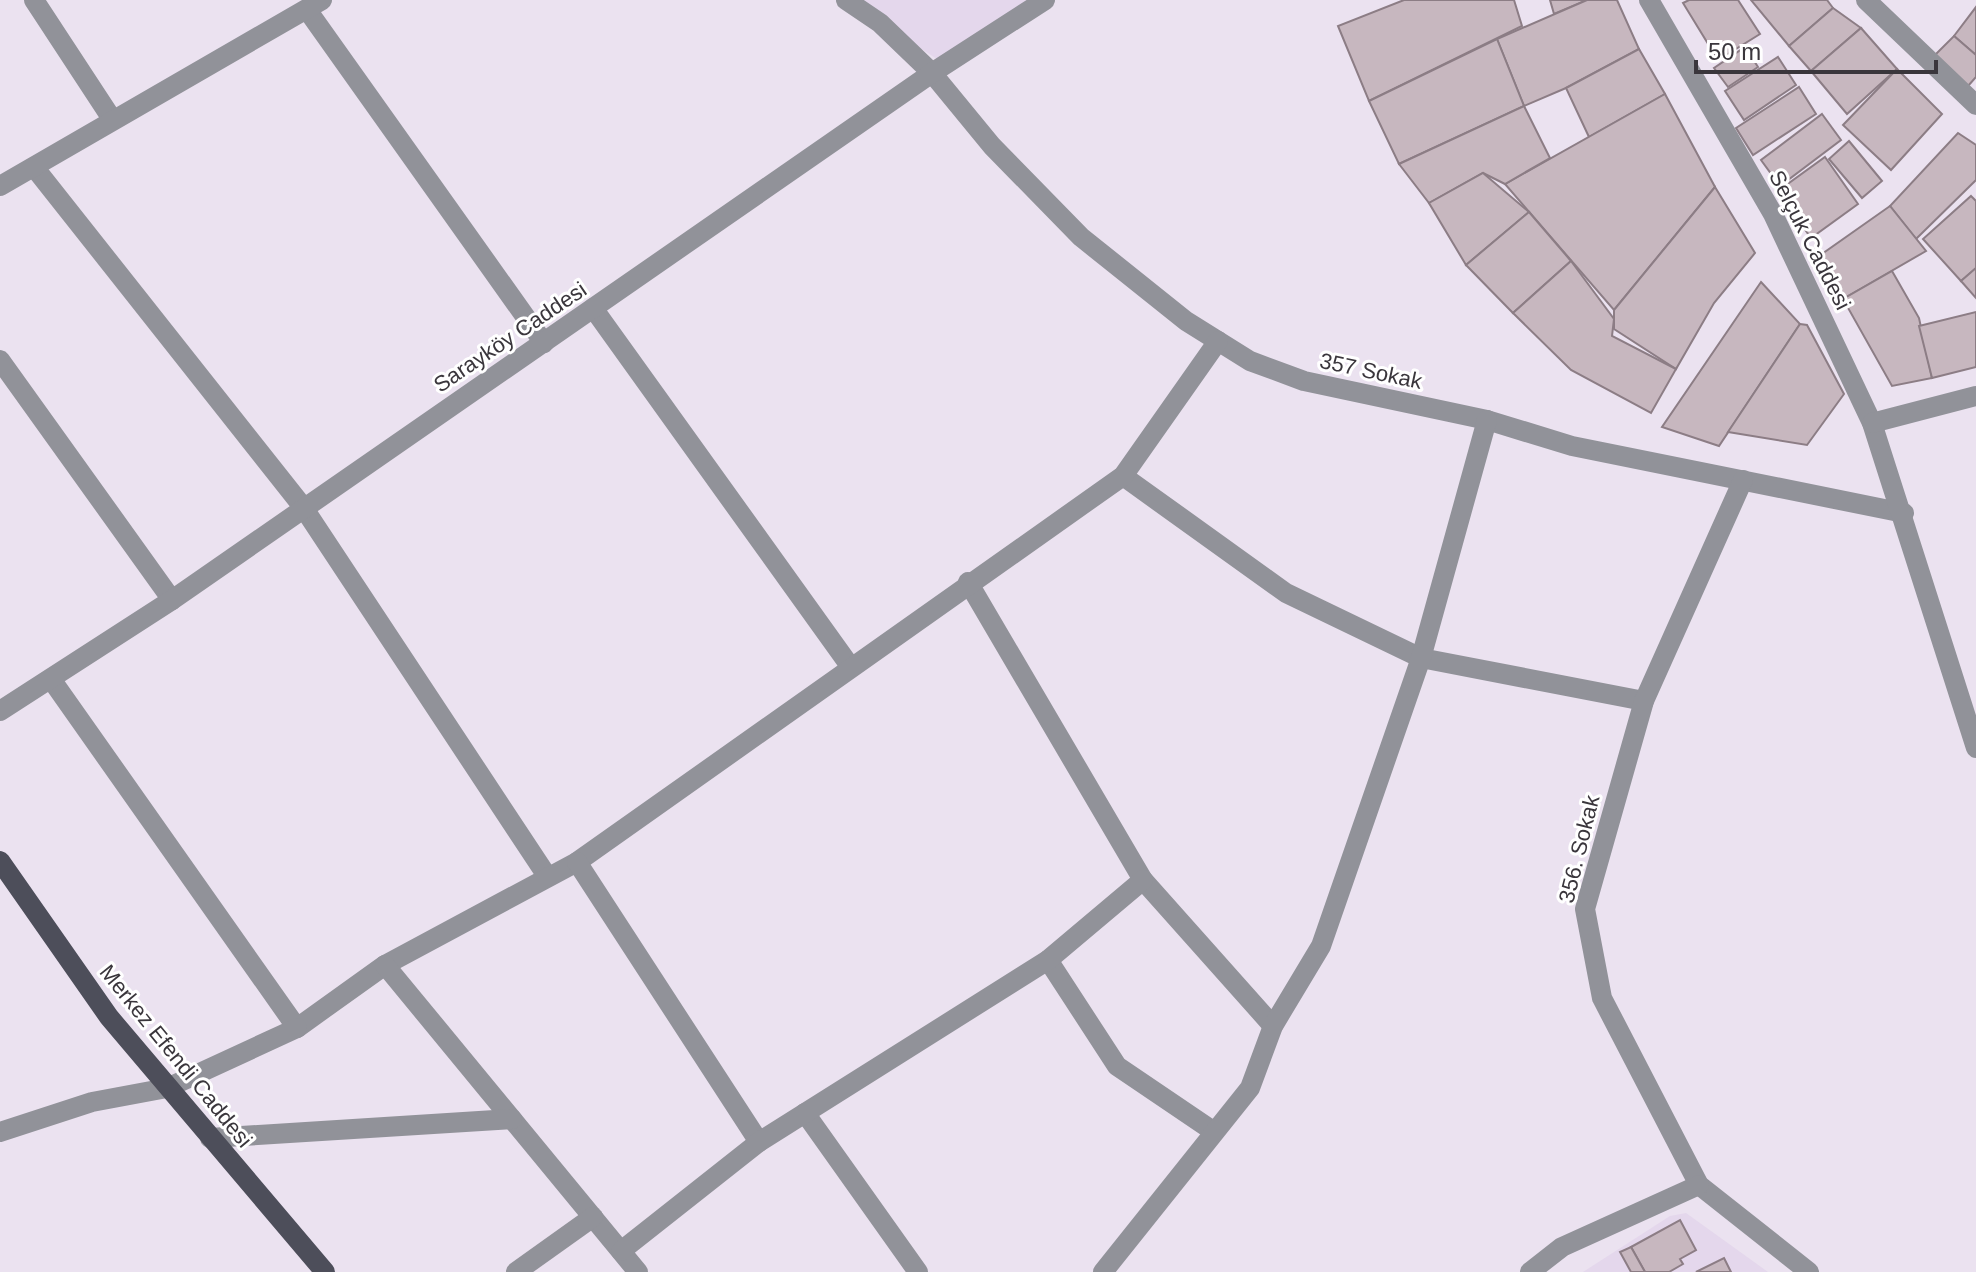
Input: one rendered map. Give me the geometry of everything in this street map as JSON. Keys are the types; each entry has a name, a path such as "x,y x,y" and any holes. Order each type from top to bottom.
{"main road":[{"name":"Merkez Efendi Caddesi","path":"0,861 109,1017 325,1272"}],"street":[{"path":"34,0 112,119"},
{"name":"357 Sokak","path":"846,0 880,23 932,73 992,146 1081,237 1186,321 1250,361 1304,381 1487,420 1572,446 1856,506 1904,513"},
{"name":"Sarayköy Caddesi","path":"0,711 172,600 932,73 1045,0"},
{"name":"Selçuk Caddesi","path":"1649,0 1773,214 1872,423 1904,513 1976,748"},
{"path":"1866,0 1976,105"},
{"path":"0,186 112,119 315,6 544,343"},
{"path":"34,167 303,507 547,876"},
{"path":"593,308 850,666"},
{"path":"0,1132 92,1102 167,1088 297,1028 385,965 577,862 968,582 1123,476 1218,341"},
{"path":"0,360 172,600"},
{"path":"1872,423 1976,396"},
{"path":"1103,1272 1250,1088 1273,1026 1321,946 1421,658 1487,420"},
{"path":"1123,476 1286,593 1421,658 1644,701"},
{"name":"356. Sokak","path":"1743,480 1644,701 1585,909 1602,998 1699,1185 1809,1272"},
{"path":"968,582 1143,880 1273,1026"},
{"path":"51,679 297,1028"},
{"path":"577,862 759,1142"},
{"path":"621,1251 759,1142 1048,960 1143,880"},
{"path":"1048,960 1117,1066 1213,1131"},
{"path":"385,965 638,1272"},
{"path":"805,1113 918,1272"},
{"path":"210,1138 512,1119"},
{"path":"1530,1272 1562,1247 1699,1185"},
{"path":"516,1272 593,1217"}],"shaded area":[{"path":"846,0 1037,0 937,59"},
{"path":"1686,1213 1768,1272 1583,1272 1670,1216"}],"building":[{"path":"1404,0 1514,0 1522,26 1369,101 1338,26"},
{"path":"1550,0 1587,0 1554,14"},
{"path":"1587,0 1617,0 1639,49 1566,88 1524,106 1497,39"},
{"path":"1689,0 1738,0 1760,34 1718,60 1683,3"},
{"path":"1751,0 1827,0 1833,8 1789,46"},
{"path":"1976,7 1976,55 1954,36"},
{"path":"1833,8 1861,28 1811,71 1789,46"},
{"path":"1861,28 1897,69 1847,114 1811,71"},
{"path":"1954,36 1976,55 1976,77 1968,86 1934,56"},
{"path":"1497,39 1524,106 1399,164 1369,101"},
{"path":"1745,47 1758,67 1728,87 1714,68"},
{"path":"1639,49 1665,94 1589,137 1566,88"},
{"path":"1778,57 1796,85 1744,120 1725,91"},
{"path":"1897,69 1942,114 1891,170 1843,125"},
{"path":"1799,87 1816,114 1753,155 1736,128"},
{"path":"1665,94 1715,187 1614,310 1505,184"},
{"path":"1524,106 1550,158 1505,184 1483,173 1429,203 1399,164"},
{"path":"1822,114 1841,140 1780,186 1761,160"},
{"path":"1958,133 1976,145 1976,180 1916,239 1890,206"},
{"path":"1849,141 1882,181 1862,198 1829,159"},
{"path":"1825,157 1858,204 1811,238 1778,191"},
{"path":"1483,173 1529,212 1466,265 1429,203"},
{"path":"1715,187 1755,253 1714,303 1676,369 1614,329 1614,310"},
{"path":"1971,196 1976,201 1976,268 1961,281 1923,239"},
{"path":"1890,206 1926,251 1843,299 1819,256"},
{"path":"1529,212 1571,261 1513,313 1466,265"},
{"path":"1571,261 1614,319 1612,336 1676,369 1651,413 1571,370 1513,313"},
{"path":"1976,268 1976,298 1961,281"},
{"path":"1892,271 1919,318 1932,378 1892,386 1843,299"},
{"path":"1761,282 1800,324 1719,446 1662,427"},
{"path":"1976,312 1976,367 1932,378 1919,326"},
{"path":"1800,324 1807,325 1844,394 1807,445 1728,432"},
{"path":"1680,1220 1696,1250 1680,1259 1683,1264 1669,1272 1645,1272 1631,1247"},
{"path":"1631,1247 1645,1272 1631,1272 1620,1252"},
{"path":"1724,1258 1731,1272 1696,1272"}]}
